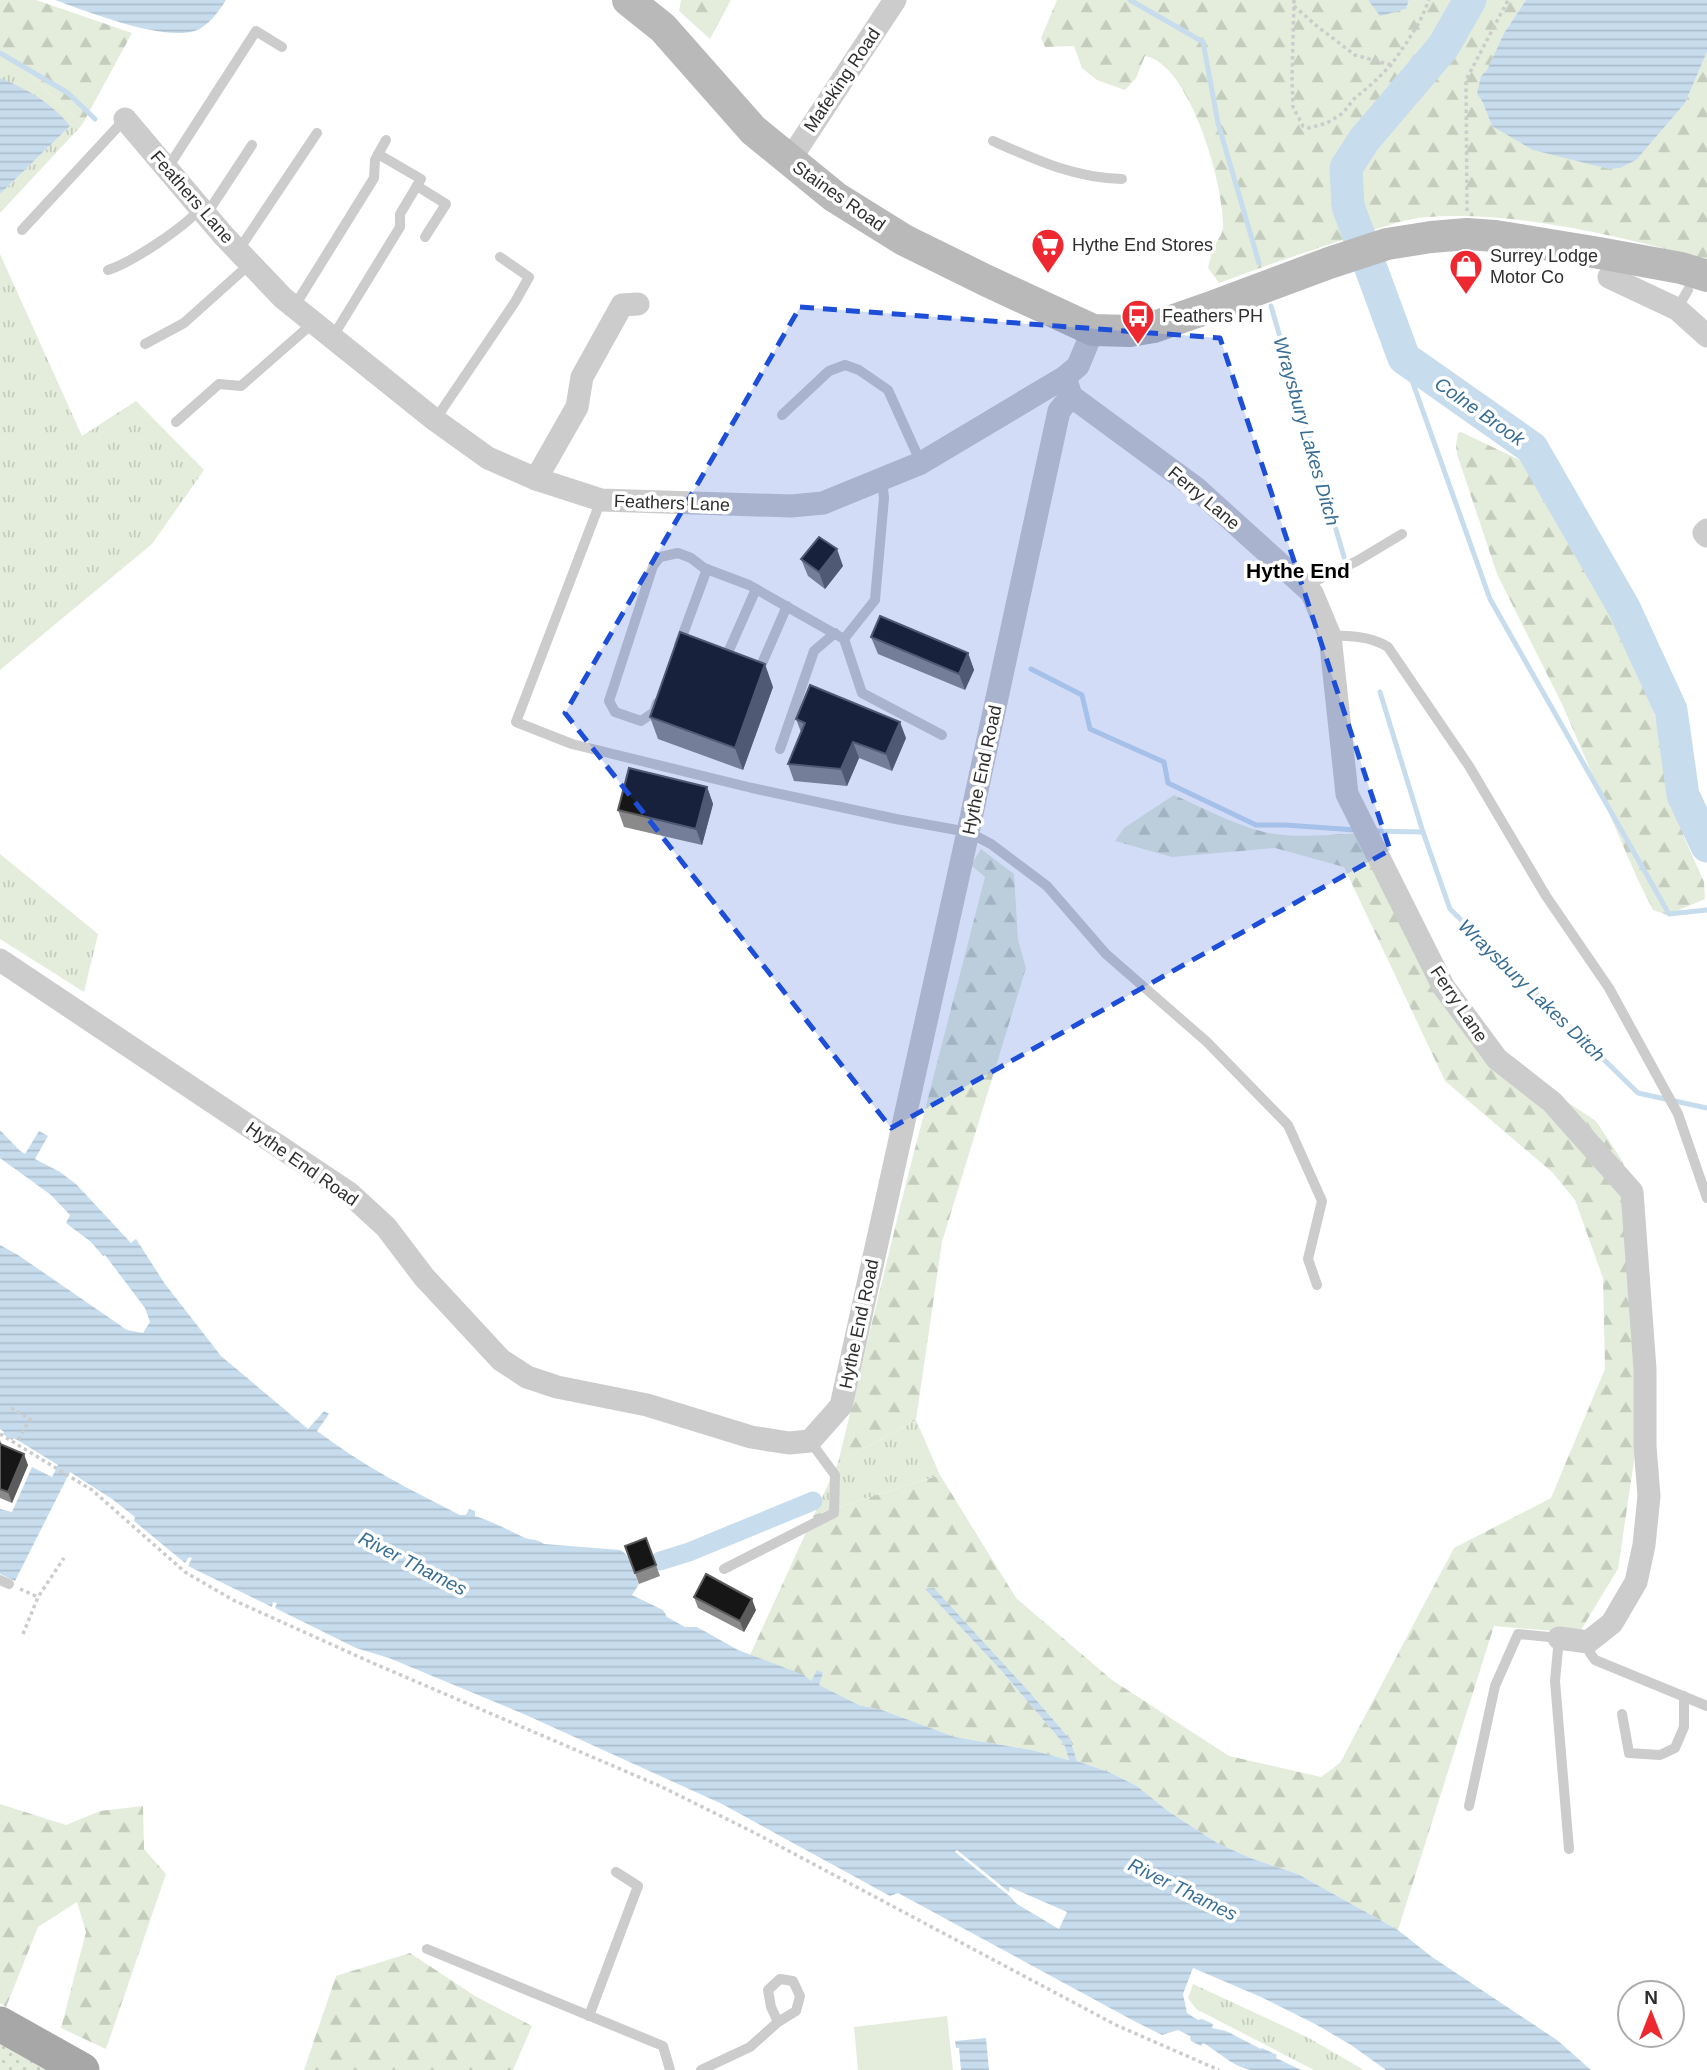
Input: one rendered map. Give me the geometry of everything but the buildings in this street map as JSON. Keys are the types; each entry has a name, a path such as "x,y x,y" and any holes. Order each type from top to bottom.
{"main road":[{"name":"Staines Road","path":"628,0 663,28 753,130 835,197 904,240 1093,330"},
{"path":"1093,330 1129,331 1154,327 1329,262 1387,244 1466,234 1495,236 1681,268 1691,292"},
{"path":"0,2024 82,2070"}],"street":[{"name":"Mafeking Road","path":"789,161 895,0"},
{"name":"Feathers Lane","path":"125,119 245,257 313,323 435,420 488,458 536,480 601,500 791,506 823,503 921,463 1068,386 1093,330"},
{"path":"1609,277 1691,292 1707,336"},
{"path":"536,480 578,407 582,377 622,305 638,304"},
{"name":"Ferry Lane","path":"1068,386 1196,488 1312,593 1330,636 1347,794 1443,986 1497,1059 1552,1102 1632,1192 1645,1369 1645,1446 1649,1496 1644,1545 1636,1582 1612,1623 1588,1642"},
{"name":"Hythe End Road","path":"0,960 349,1193 386,1227 424,1277 501,1360 527,1377 556,1387 647,1405 751,1437 789,1443 810,1441 841,1406 1059,411 1068,386"},
{"path":"1707,530 1704,533 1707,536"},
{"path":"1559,1638 1588,1642"}],"lane":[{"path":"167,169 256,31 282,47"},
{"path":"22,230 125,119"},
{"path":"145,344 184,323 245,257 317,133"},
{"path":"294,307 374,178 375,160 386,139"},
{"path":"993,141 1079,175 1122,179"},
{"path":"108,270 124,265 204,212 252,145"},
{"path":"332,338 400,227 400,214 421,179 378,154"},
{"path":"417,186 446,204 425,237"},
{"path":"435,420 529,277 500,257"},
{"path":"176,422 219,384 242,386 313,323"},
{"path":"782,415 829,372 845,365 859,370 888,390 921,463"},
{"path":"780,749 814,651 839,636 875,600 884,498 882,479"},
{"path":"601,500 516,722 572,744 752,788 968,832 991,844 1046,886 1107,954 1207,1042 1288,1125 1322,1201 1308,1259 1317,1284"},
{"path":"1305,586 1357,561 1402,534"},
{"path":"663,686 654,712 641,721 615,712 609,701 653,566 660,557 678,553 707,569 757,589 839,636 862,693 942,735"},
{"path":"673,660 707,569"},
{"path":"726,657 757,589"},
{"path":"760,668 787,606"},
{"path":"1330,636 1372,640 1388,647 1469,766 1546,896 1609,988 1666,1091 1678,1114 1707,1198"},
{"path":"724,1569 834,1513 835,1475 810,1441"},
{"path":"1469,1806 1495,1686 1518,1634 1559,1638 1555,1681 1569,1849"},
{"path":"1588,1642 1590,1653 1595,1660 1707,1706"},
{"path":"1622,1714 1629,1753 1660,1755 1675,1748 1684,1727 1684,1696"},
{"path":"589,2016 638,1886 616,1872"},
{"path":"428,1949 663,2046 670,2070"},
{"path":"701,2070 750,2047 778,2022"}],"path":[{"path":"1294,0 1293,107 1303,126 1309,128 1327,123 1343,113 1354,99 1391,65 1420,21 1429,0"},
{"path":"1466,234 1466,80 1508,0"},
{"path":"1294,6 1355,55 1391,65"},
{"path":"11,1409 30,1419 18,1441"},
{"path":"0,1433 92,1490 186,1572 233,1600 660,1786 755,1833 1116,2025 1219,2070"},
{"path":"23,1634 38,1597 64,1558"}],"highlighted area":[{"path":"800,307 1220,338 1390,850 891,1128 565,713"}],"green space":[{"path":"0,0 36,0 132,33 82,125 11,56 0,55"},
{"path":"681,0 731,0 710,39 679,11"},
{"path":"1057,0 1368,0 1380,15 1406,9 1409,0 1526,0 1504,33 1477,94 1492,126 1682,106 1707,52 1707,260 1569,227 1498,218 1428,217 1382,227 1219,283 1208,268 1223,228 1222,209 1211,158 1190,103 1176,80 1161,64 1145,56 1136,78 1125,90 1097,80 1082,68 1074,46 1045,47 1041,38"},
{"path":"0,55 11,56 82,125 0,213 0,194 70,126 0,78"},
{"path":"0,254 82,436 136,401 204,470 152,544 0,670"},
{"path":"1461,432 1522,461 1538,473 1564,504 1640,655 1684,837 1704,882 1705,899 1667,915 1653,910 1562,704 1497,574 1457,454 1458,433"},
{"path":"1174,795 1264,832 1303,836 1368,833 1438,969 1499,1057 1596,1121 1623,1162 1629,1208 1639,1427 1618,1569 1579,1633 1494,1626 1398,1930 1298,1874 1219,1844 1168,1811 1137,1786 1109,1772 1077,1761 1070,1739 1032,1695 999,1668 1064,1744 1069,1760 1032,1750 955,1737 882,1710 859,1705 818,1685 823,1674 817,1671 811,1681 750,1655 814,1515 940,1475 1016,1598 1112,1680 1229,1756 1321,1777 1340,1763 1454,1548 1551,1498 1605,1369 1603,1278 1575,1200 1552,1172 1445,1081 1344,867 1275,848 1172,857 1115,841 1124,828"},
{"path":"981,849 1014,874 1018,940 1026,968 942,1242 916,1420 838,1463 904,1191 985,877 971,865"},
{"path":"0,854 98,934 84,992 0,939"},
{"path":"916,1420 940,1475 814,1515 838,1463"},
{"path":"0,1804 66,1825 100,1811 143,1806 144,1849 166,1874 106,2049 61,2028 86,1932 77,1902 38,1927 6,2007 0,2003"},
{"path":"410,1953 475,1996 532,2026 513,2070 304,2070 336,1976"},
{"path":"1193,1984 1307,2037 1364,2070 1314,2070 1196,2009 1188,1998"},
{"path":"947,2016 953,2070 858,2070 854,2027"},
{"path":"0,2041 52,2070 0,2070"}],"water":[{"path":"55,0 226,0 215,16 201,28 171,33 129,25"},
{"path":"1368,0 1409,0 1406,9 1380,16"},
{"path":"1526,0 1707,0 1707,52 1685,103 1636,160 1620,168 1609,169 1533,150 1492,126 1477,94 1481,76 1487,70 1504,33"},
{"path":"0,78 38,98 70,126 0,194"},
{"name":"River Thames","path":"0,1130 25,1154 39,1131 48,1136 35,1159 76,1184 131,1243 136,1239 165,1284 221,1356 308,1429 324,1411 329,1414 317,1431 387,1476 460,1515 466,1515 469,1509 475,1511 475,1516 544,1544 620,1550 630,1560 639,1584 632,1595 663,1610 667,1617 685,1627 697,1627 738,1650 804,1675 811,1681 817,1670 823,1673 819,1685 859,1705 882,1710 955,1737 1032,1750 1069,1760 1064,1744 999,1668 925,1589 934,1588 1070,1739 1077,1761 1109,1772 1137,1786 1168,1811 1219,1844 1298,1874 1398,1930 1432,1957 1557,2040 1591,2070 1386,2070 1317,2025 1193,1968 1183,1994 1187,2013 1198,2020 1213,2024 1212,2028 1226,2031 1277,2055 1276,2058 1301,2070 1244,2068 1203,2043 1201,2046 1191,2041 1190,2036 1178,2030 1162,2035 1134,2021 898,1893 890,1896 722,1804 526,1715 389,1658 356,1648 275,1608 277,1603 273,1602 272,1607 188,1566 192,1558 189,1557 185,1563 134,1521 135,1517 70,1472 15,1581 0,1574 0,1509 12,1512 32,1467 52,1477 58,1465 14,1438 12,1440 0,1429 0,1245 127,1330 143,1333 150,1322 145,1308 105,1255 66,1223 70,1215 51,1195 0,1158","holes":["1010,1887 1067,1912 1059,1929 1017,1904 1009,1889"]},
{"path":"986,2038 989,2070 961,2070 959,2048 956,2048 955,2041"}],"pier":[{"path":"957,1850 1009,1892 1012,1898 955,1852"}],"waterway":[{"name":"Wraysbury Lakes Ditch","path":"1130,0 1203,42 1218,123 1259,263"},
{"name":"Colne Brook","path":"1470,0 1443,47 1364,140 1346,168 1348,206 1404,358 1532,448 1624,608 1671,710 1683,795 1707,846"},
{"path":"0,53 68,93 95,119"},
{"name":"Wraysbury Lakes Ditch","path":"1271,306 1344,557"},
{"path":"1404,358 1490,599 1669,914 1707,910"},
{"path":"1031,669 1082,695 1090,729 1164,762 1168,783 1256,825 1356,830"},
{"name":"Wraysbury Lakes Ditch","path":"1380,692 1450,909 1638,1093 1707,1108"},
{"path":"1373,831 1423,832"},
{"path":"660,1561 689,1552 813,1501"}],"place":[{"name":"Hythe End Stores","path":"1048,275"},
{"name":"Surrey Lodge Motor Co","path":"1466,296"},
{"name":"Feathers PH","path":"1138,346"}],"district":[{"name":"Hythe End","path":"1298,571"}]}
